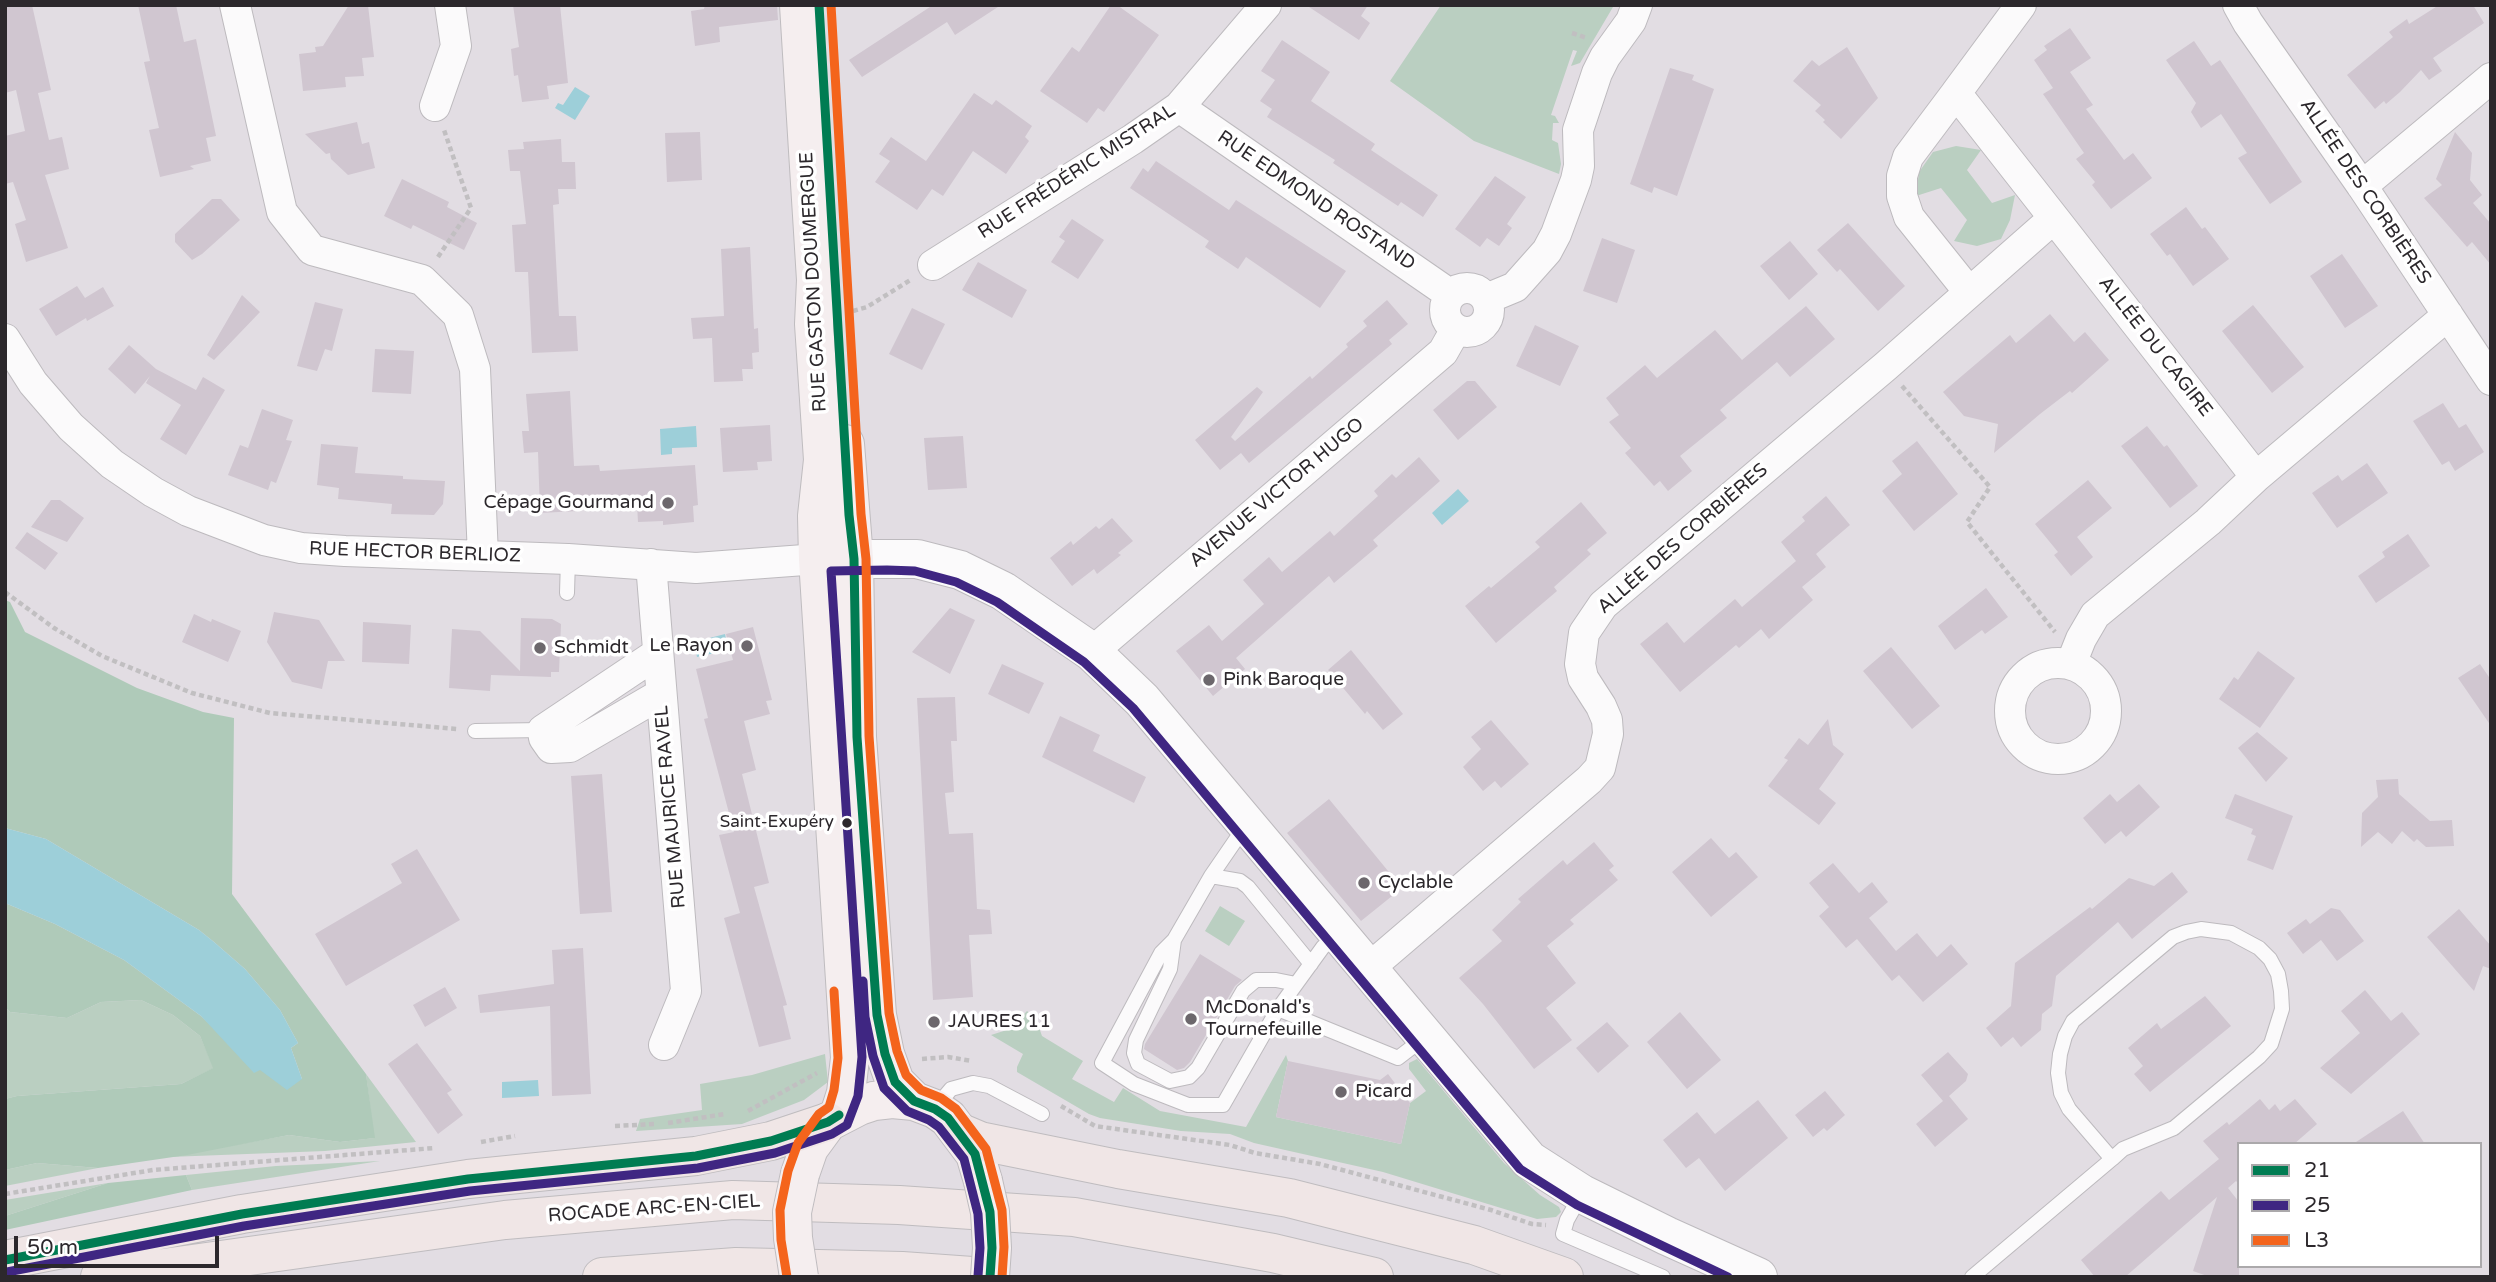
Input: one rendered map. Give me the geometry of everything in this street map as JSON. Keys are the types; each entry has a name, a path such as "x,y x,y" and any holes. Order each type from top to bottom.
{"highway":[{"path":"936,1114 981,1140 1118,1169 1289,1198 1474,1245 1564,1277"},
{"path":"5,1260 242,1214 455,1181 696,1156 771,1141 833,1118"},
{"name":"ROCADE ARC-EN-CIEL","path":"100,1277 505,1220 733,1200 899,1205 1074,1217 1273,1253 1374,1277"},
{"path":"602,1277 736,1267 902,1271 988,1277"}],"main road":[{"name":"RUE GASTON DOUMERGUE","path":"799,5 816,280 814,324 823,460 817,516 836,559"},
{"name":"RUE GASTON DOUMERGUE","path":"819,5 848,502 836,559"},
{"path":"836,559 857,737 877,1015 885,1054 895,1082 936,1114 975,1154 990,1212 992,1248 988,1277"},
{"path":"799,1277 792,1212 800,1174 810,1148 833,1118 846,1093 850,1058 836,559"},
{"path":"833,1118 874,1101 892,1099 936,1114"}],"street":[{"path":"235,5 282,212 312,250 422,280 458,315 475,369 483,556"},
{"path":"435,106 456,46 450,5"},
{"name":"RUE FRÉDÉRIC MISTRAL","path":"933,265 1179,107 1266,5"},
{"path":"1486,299 1515,287 1547,251 1556,234 1576,180 1579,166 1578,130 1597,73 1631,21 1637,5"},
{"path":"1969,292 1909,217 1902,196 1902,176 1908,157 2021,5"},
{"name":"ALLÉE DES CORBIÈRES","path":"2238,5 2491,380"},
{"path":"2362,186 2491,78"},
{"path":"1956,93 2054,218"},
{"name":"RUE EDMOND ROSTAND","path":"1179,107 1451,295"},
{"name":"ALLÉE DES CORBIÈRES","path":"1368,969 1600,768 1608,734 1607,720 1583,678 1580,664 1584,633 1603,605 1886,366 2054,218"},
{"name":"ALLÉE DU CAGIRE","path":"2054,218 2256,477"},
{"path":"1464,288 1474,289 1486,299 1489,308 1486,322 1478,329 1456,329 1449,321 1446,314 1451,295 1464,288"},
{"path":"2071,664 2095,615 2208,522 2256,477 2448,315"},
{"name":"AVENUE VICTOR HUGO","path":"1092,652 1443,352 1456,329"},
{"name":"RUE HECTOR BERLIOZ","path":"5,339 33,383 71,427 112,464 153,492 188,511 264,540 301,548 568,559 696,568 836,559"},
{"path":"836,559 917,559 960,570 1012,596 1092,652 1142,700 1529,1160 1574,1207 1677,1241 1758,1277"},
{"name":"RUE MAURICE RAVEL","path":"651,564 686,991 664,1045"},
{"path":"658,653 543,730 544,738 551,748 570,747 661,694"}],"lane":[{"path":"567,593 568,559"},
{"path":"475,731 543,730"},
{"path":"1247,824 1211,876 1174,940 1161,953 1102,1063 1134,1084 1188,1105 1223,1105 1278,1009 1323,947 1340,935"},
{"path":"1211,876 1240,881 1248,887 1311,964"},
{"path":"1972,1277 2112,1159 2123,1149 2161,1134 2186,1119 2271,1044 2282,1009 2281,991 2270,959 2259,948 2231,933 2201,929 2173,937 2073,1021 2060,1054 2058,1073 2062,1093 2069,1109 2112,1159"},
{"path":"1174,940 1170,969 1136,1040 1134,1053 1138,1064 1170,1081 1189,1077 1198,1068 1244,991 1256,980 1296,984"},
{"path":"1278,1009 1398,1058 1425,1037"},
{"path":"936,1114 951,1089 973,1083 989,1086 1042,1114"},
{"path":"1574,1207 1563,1234 1663,1277"}],"path":[{"path":"422,280 471,208 435,106"},
{"path":"853,311 867,307 933,265"},
{"path":"1886,366 1990,487 1967,522 2053,628 2071,664"},
{"path":"5,592 54,628 102,656 192,692 237,706 304,717 475,731"},
{"path":"912,1060 948,1057 973,1061"},
{"path":"748,1111 822,1070"},
{"path":"1058,1105 1095,1126 1230,1145 1255,1153 1320,1164 1532,1224 1550,1225 1574,1207"},
{"path":"615,1126 663,1124 734,1113"},
{"path":"470,1145 515,1136"},
{"path":"5,1194 153,1170 446,1147"}],"green space":[{"path":"1441,5 1613,7 1580,63 1571,66 1577,51 1573,50 1551,115 1555,116 1559,123 1553,123 1552,140 1558,143 1561,164 1559,174 1474,141 1390,81"},
{"path":"1956,146 1981,150 1967,170 1992,203 2015,195 2010,220 2001,239 1977,246 1954,241 1967,220 1941,188 1916,196 1919,172 1933,152"},
{"path":"5,600 10,602 25,632 137,688 203,712 234,718 232,894 366,1074 375,1138 340,1142 289,1135 187,1155 98,1168 37,1163 5,1170 5,1099 181,1084 213,1068 200,1036 173,1015 141,1000 101,1002 67,1018 10,1012 5,1007 5,903 55,924 124,960 201,1016 260,1069 302,1079 291,1048 298,1043 280,1010 245,969 214,942 199,930 46,839 5,828"},
{"path":"1220,906 1245,921 1229,946 1205,931"},
{"path":"141,1000 173,1015 200,1036 214,1068 181,1084 5,1099 5,1007 10,1012 67,1018 101,1002"},
{"path":"1027,1011 1036,1019 1042,1036 1083,1061 1072,1079 1114,1102 1123,1088 1160,1111 1246,1127 1286,1055 1288,1061 1276,1117 1401,1144 1410,1103 1426,1091 1409,1069 1409,1063 1417,1059 1504,1163 1540,1195 1559,1207 1561,1212 1556,1217 1537,1219 1383,1172 1254,1143 1230,1134 1181,1131 1089,1114 1017,1072 1023,1054 991,1035 1010,1029"},
{"path":"825,1054 828,1082 804,1100 742,1124 636,1131 640,1119 702,1110 700,1084 752,1075"},
{"path":"366,1074 416,1142 325,1151 169,1157 289,1135 340,1142 374,1138"},
{"path":"380,1161 192,1190 186,1175 276,1166"},
{"path":"37,1163 98,1168 5,1186 5,1170"},
{"path":"186,1175 192,1190 5,1230 5,1216 108,1183"},
{"path":"108,1183 5,1216 5,1200"}],"water":[{"path":"575,87 590,96 575,120 555,108 558,103 563,105"},
{"path":"696,426 697,447 672,448 672,454 661,455 660,429"},
{"path":"1458,489 1469,501 1442,525 1432,513"},
{"path":"725,634 728,650 697,657 694,642"},
{"path":"5,828 46,839 199,930 214,942 245,969 280,1010 298,1043 291,1048 302,1079 287,1090 260,1070 254,1073 201,1016 124,960 55,924 5,903"},
{"path":"538,1080 539,1096 502,1098 502,1082"}],"building":[{"path":"5,5 32,5 51,90 38,93 49,140 62,137 69,169 45,175 68,248 26,262 15,224 26,220 13,182 5,184 5,136 25,131 16,90 5,93"},
{"path":"138,5 176,5 184,42 196,39 216,136 206,138 211,161 190,166 194,169 160,177 149,130 159,128 144,62 150,61"},
{"path":"349,5 368,5 374,57 362,58 364,76 345,77 346,87 303,91 299,54 316,52 315,47 323,46"},
{"path":"513,5 560,5 568,83 547,86 549,99 522,102 518,75 514,76 511,49 519,47"},
{"path":"705,5 777,5 778,20 719,27 720,42 695,46 691,11 704,9"},
{"path":"933,5 1001,5 955,35 947,22 862,77 849,60"},
{"path":"1111,5 1117,5 1159,35 1104,112 1098,108 1087,123 1040,91 1072,47 1079,52"},
{"path":"1306,5 1368,5 1361,16 1370,23 1359,40"},
{"path":"2439,5 2473,5 2484,23 2433,58 2442,71 2429,80 2421,70 2386,104 2384,101 2375,109 2347,75 2393,37 2389,32 2407,19 2409,24"},
{"path":"2070,28 2091,58 2070,72 2093,105 2086,109 2124,160 2133,153 2152,178 2111,209 2092,185 2095,182 2076,159 2084,153 2043,94 2053,88 2034,60 2047,50 2044,46"},
{"path":"1282,40 1330,72 1311,101 1375,144 1371,150 1438,195 1423,217 1401,202 1398,206 1333,163 1335,160 1267,117 1272,109 1260,101 1275,80 1261,71"},
{"path":"2194,41 2211,66 2220,60 2302,182 2270,204 2238,158 2247,153 2221,114 2201,128 2191,112 2196,103 2166,60"},
{"path":"1847,47 1878,98 1841,139 1815,111 1821,105 1793,81 1812,60 1819,66"},
{"path":"1670,68 1694,75 1692,80 1714,89 1677,196 1654,187 1652,193 1630,184"},
{"path":"974,93 992,105 996,100 1032,126 1025,137 1029,141 1006,174 973,151 943,196 932,189 917,210 875,182 890,161 879,154 891,137 926,161"},
{"path":"357,122 362,144 369,142 375,168 348,175 331,159 330,153 326,154 305,134"},
{"path":"700,132 702,180 667,182 665,133"},
{"path":"2455,132 2472,153 2470,180 2482,195 2473,203 2491,224 2491,265 2472,242 2467,247 2424,198 2442,185 2436,179"},
{"path":"561,139 562,162 575,162 576,189 558,189 559,204 553,205 559,316 576,316 578,351 532,353 528,272 515,272 512,225 526,224 520,171 510,171 508,150 524,149 523,142"},
{"path":"1156,161 1229,210 1236,200 1346,271 1320,308 1246,257 1238,269 1205,247 1209,241 1130,188 1143,168 1148,172"},
{"path":"1495,176 1526,197 1507,224 1512,228 1499,246 1487,238 1480,247 1455,229"},
{"path":"402,179 449,202 447,207 477,223 464,250 413,225 411,229 384,216"},
{"path":"212,199 221,199 240,220 192,260 175,242 175,234"},
{"path":"2186,207 2229,259 2193,286 2170,254 2167,256 2150,234"},
{"path":"1072,219 1104,240 1078,279 1051,262 1065,241 1059,237"},
{"path":"1848,223 1905,286 1878,311 1840,269 1837,272 1817,250"},
{"path":"1602,238 1635,250 1617,303 1583,291"},
{"path":"1790,241 1818,274 1789,300 1760,266"},
{"path":"750,247 754,329 758,328 759,352 752,353 753,369 742,369 743,381 714,382 712,338 693,339 691,318 724,316 721,249"},
{"path":"2342,254 2378,306 2345,328 2310,276"},
{"path":"978,262 1027,290 1012,318 962,290"},
{"path":"77,286 85,298 103,287 114,306 87,321 86,318 56,336 39,309"},
{"path":"242,295 260,312 214,360 207,355"},
{"path":"1387,300 1408,324 1389,340 1392,344 1249,463 1241,453 1220,470 1195,440 1257,387 1263,392 1231,437 1235,441 1348,347 1346,344 1367,326 1363,321"},
{"path":"315,302 343,309 332,351 325,349 317,371 297,366"},
{"path":"2253,305 2304,367 2272,393 2222,331"},
{"path":"1806,306 1835,339 1790,377 1777,362 1720,410 1727,418 1680,456 1692,471 1668,491 1660,481 1654,486 1625,453 1631,448 1609,422 1619,415 1606,398 1645,365 1657,378 1715,330 1742,360"},
{"path":"912,308 945,324 922,370 889,354"},
{"path":"2050,314 2074,342 2085,332 2109,360 2072,393 2070,391 2040,414 1994,453 1998,424 1964,416 1943,392 2010,335 2016,343"},
{"path":"1535,325 1579,346 1560,386 1516,366"},
{"path":"129,345 156,369 196,390 203,377 225,390 186,455 160,439 181,405 146,383 150,376 135,394 108,369"},
{"path":"375,349 414,351 411,394 372,392"},
{"path":"1467,381 1475,381 1497,407 1458,440 1433,410"},
{"path":"570,391 574,466 599,465 600,471 695,465 698,505 693,506 694,522 663,525 663,521 638,522 637,504 577,506 578,511 540,513 538,452 524,453 522,431 529,431 526,394"},
{"path":"2443,403 2459,428 2466,424 2484,452 2455,471 2449,461 2442,465 2413,421"},
{"path":"262,409 293,420 286,440 292,441 276,483 271,481 268,490 228,475 240,445 248,448"},
{"path":"770,425 772,461 757,462 758,470 723,472 720,428"},
{"path":"2147,426 2164,447 2167,445 2198,486 2170,508 2121,446"},
{"path":"963,436 967,488 928,490 924,438"},
{"path":"1917,441 1958,494 1914,531 1882,491 1902,474 1892,461"},
{"path":"321,444 358,447 355,473 445,481 443,504 434,515 391,514 392,504 338,499 339,488 317,485"},
{"path":"1419,457 1440,481 1373,540 1378,546 1334,583 1329,576 1236,658 1245,669 1213,696 1176,651 1209,625 1222,641 1264,604 1243,580 1269,557 1282,572 1330,531 1334,536 1378,496 1374,491 1392,474 1396,478"},
{"path":"2367,463 2388,493 2337,528 2312,493 2338,475 2342,481"},
{"path":"2088,480 2112,508 2077,537 2093,557 2071,576 2054,555 2058,552 2035,524"},
{"path":"1826,496 1850,525 1816,554 1826,567 1802,587 1813,600 1769,639 1761,629 1739,648 1736,645 1680,692 1640,644 1667,622 1684,643 1735,599 1742,607 1796,561 1781,542 1805,521 1802,517"},
{"path":"51,500 60,500 84,518 67,542 31,527"},
{"path":"1581,502 1607,533 1587,550 1591,554 1554,587 1557,591 1496,643 1465,606 1540,547 1535,542"},
{"path":"1112,518 1133,541 1118,553 1121,555 1097,574 1094,569 1072,586 1050,558 1071,541 1073,545 1096,526 1099,529"},
{"path":"27,532 58,553 45,570 15,548"},
{"path":"2408,534 2430,566 2376,603 2358,576 2385,557 2382,552"},
{"path":"1986,588 2008,617 1985,634 1982,630 1955,650 1938,626"},
{"path":"950,608 975,620 950,674 912,652"},
{"path":"274,612 319,620 345,661 328,661 322,689 292,682 267,642"},
{"path":"194,614 241,631 228,662 182,642"},
{"path":"521,618 552,619 561,624 559,672 551,672 551,677 491,675 490,691 449,688 452,629 480,631 520,671"},
{"path":"363,622 411,625 409,664 362,662"},
{"path":"753,627 772,700 766,701 770,714 744,721 756,770 742,774 769,883 754,887 787,1005 783,1006 791,1039 759,1047 724,918 740,913 719,835 734,832 704,719 708,718 696,669 733,660 726,634"},
{"path":"1891,647 1940,706 1912,729 1863,671"},
{"path":"1351,650 1403,714 1383,730 1367,711 1365,714 1328,670"},
{"path":"2258,651 2295,678 2260,728 2219,699 2234,677 2238,680"},
{"path":"1002,664 1044,683 1029,714 988,694"},
{"path":"2480,664 2491,680 2491,726 2458,678"},
{"path":"955,697 957,741 951,741 954,792 945,793 949,834 973,833 977,909 990,910 992,934 969,935 973,997 933,1000 917,698"},
{"path":"1060,716 1100,735 1093,751 1146,777 1134,803 1042,757"},
{"path":"1828,719 1833,745 1844,754 1819,789 1836,803 1819,825 1768,786 1788,760 1784,758 1799,738 1808,745"},
{"path":"1491,720 1529,764 1501,788 1495,781 1483,791 1463,767 1481,749 1471,737"},
{"path":"2257,732 2288,758 2266,782 2238,748"},
{"path":"602,774 612,912 580,914 571,776"},
{"path":"2398,779 2399,794 2430,821 2452,820 2454,846 2426,847 2417,839 2414,842 2402,831 2392,844 2378,832 2361,847 2362,813 2378,797 2376,780"},
{"path":"2139,784 2160,807 2126,837 2121,831 2105,844 2083,818 2110,794 2117,802"},
{"path":"2235,794 2293,816 2273,870 2247,860 2256,836 2251,834 2253,829 2225,818"},
{"path":"1329,799 1402,888 1361,921 1287,833"},
{"path":"1711,838 1729,858 1736,852 1758,877 1711,917 1672,872"},
{"path":"1594,842 1614,866 1609,870 1618,880 1570,920 1574,924 1547,946 1576,983 1546,1008 1572,1040 1534,1069 1459,978 1502,941 1492,930 1521,902 1518,899 1563,860 1567,865"},
{"path":"417,849 460,920 346,986 315,934 402,883 391,864"},
{"path":"1833,863 1859,893 1872,882 1888,902 1869,918 1896,951 1917,933 1937,957 1951,944 1968,964 1923,1002 1899,975 1892,981 1857,939 1846,948 1819,916 1829,907 1809,883"},
{"path":"2172,872 2188,892 2132,939 2118,922 2056,976 2052,1006 2042,1014 2041,1030 2021,1047 2013,1037 2001,1047 1986,1028 2011,1006 2015,963 2090,907 2092,909 2129,878 2154,886"},
{"path":"2331,908 2340,910 2364,941 2337,961 2321,940 2303,954 2287,933 2306,919 2310,924"},
{"path":"2459,909 2491,946 2491,969 2483,966 2474,991 2427,937"},
{"path":"583,948 591,1094 552,1096 550,1006 480,1013 478,995 554,984 552,950"},
{"name":"McDonald's Tournefeuille","path":"1200,954 1242,980 1235,986 1190,1062 1177,1070 1144,1049"},
{"path":"445,987 457,1008 425,1027 413,1005"},
{"path":"2365,990 2391,1021 2402,1012 2420,1034 2351,1094 2320,1068 2360,1033 2341,1011"},
{"path":"2205,996 2231,1026 2150,1092 2134,1074 2143,1066 2128,1048 2157,1023 2161,1029"},
{"path":"1680,1012 1721,1060 1687,1089 1647,1042"},
{"path":"1607,1022 1629,1046 1598,1073 1576,1048"},
{"path":"417,1043 452,1090 447,1093 463,1115 438,1134 388,1064"},
{"path":"1948,1052 1968,1074 1966,1081 1949,1096 1968,1119 1935,1147 1916,1124 1943,1101 1921,1075"},
{"name":"Picard","path":"1288,1061 1380,1080 1388,1074 1410,1103 1401,1144 1276,1117"},
{"path":"1825,1091 1845,1115 1827,1131 1824,1128 1813,1137 1795,1115"},
{"path":"2260,1099 2269,1110 2275,1104 2280,1111 2295,1099 2317,1124 2296,1142 2237,1142 2237,1182 2228,1188 2237,1199 2239,1277 2210,1277 2193,1271 2217,1197 2125,1277 2095,1277 2081,1260 2161,1191 2169,1200 2219,1159 2203,1141 2227,1122 2229,1125"},
{"path":"1758,1100 1788,1138 1725,1191 1699,1158 1686,1168 1663,1140 1697,1112 1715,1134"},
{"path":"2403,1111 2424,1142 2356,1142"}],"transit line":[{"name":"21","path":"819,5 849,515 854,559 857,737 877,1015 885,1054 895,1082 914,1101 935,1109 948,1118 975,1154 990,1212 990,1277"},
{"name":"L3","path":"831,5 861,514 866,559 869,736 889,1013 897,1051 906,1075 921,1090 941,1098 956,1109 986,1149 1002,1210 1002,1277"},
{"name":"25","path":"7,1272 244,1226 470,1191 698,1168 775,1153 832,1134 847,1125 858,1096 862,1057 831,571 887,570 915,571 956,582 997,602 1084,662 1133,708 1520,1169 1577,1205 1728,1277"},
{"name":"25","path":"863,981 865,1017 873,1056 884,1088 907,1111 939,1127 964,1159 978,1214 978,1276"},
{"name":"L3","path":"787,1277 781,1240 780,1210 788,1171 798,1143 819,1114 829,1107 834,1090 838,1058 834,991"},
{"name":"21","path":"5,1260 242,1214 468,1179 696,1156 771,1141 828,1122 839,1115"}],"place":[{"name":"Cépage Gourmand","path":"668,503"},
{"name":"Le Rayon","path":"747,646"},
{"name":"Schmidt","path":"540,648"},
{"name":"Pink Baroque","path":"1209,680"},
{"name":"Saint-Exupéry","path":"847,823"},
{"name":"Cyclable","path":"1364,883"},
{"name":"McDonald's Tournefeuille","path":"1191,1019"},
{"name":"JAURES 11","path":"934,1022"},
{"name":"Picard","path":"1341,1092"}]}
